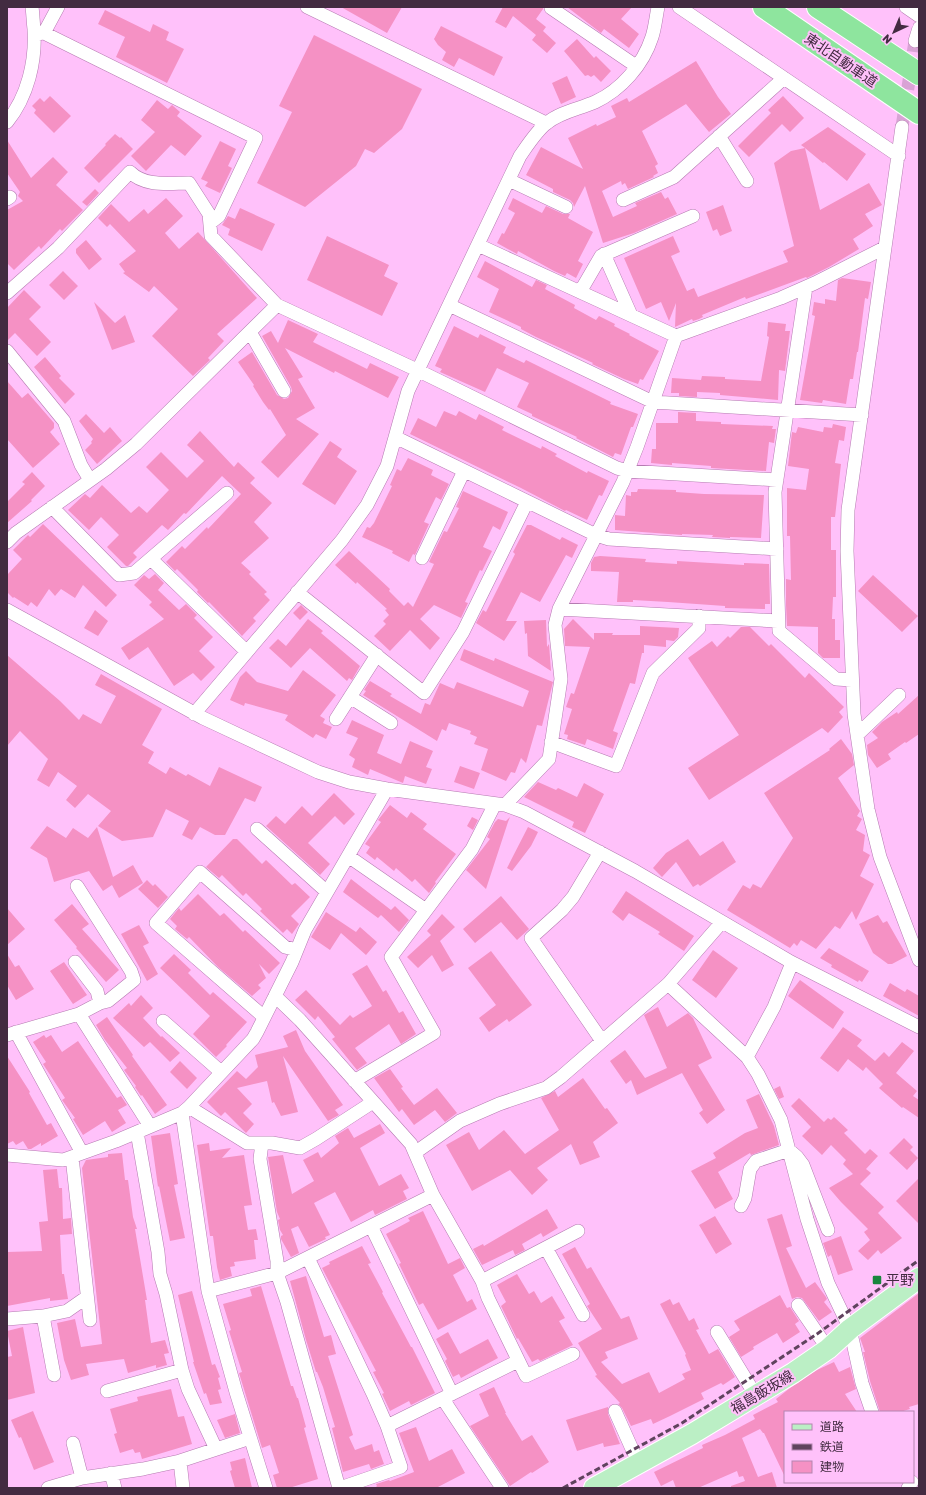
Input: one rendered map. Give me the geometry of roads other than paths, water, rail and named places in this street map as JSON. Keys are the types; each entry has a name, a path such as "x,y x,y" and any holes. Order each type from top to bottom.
{"highway":[{"name":"東北自動車道","path":"764,7 919,113"},
{"path":"818,7 919,74"}],"main road":[{"name":"福島飯坂線","path":"594,1488 640,1464 794,1373 828,1349 850,1329 919,1278"}],"street":[{"path":"32,7 39,34 256,138 219,216 210,223"},
{"path":"7,122 23,97 39,34 58,7"},
{"path":"307,7 546,123"},
{"path":"194,714 342,540 367,505 387,466 408,391 417,370 520,156 546,123 596,101 614,90 626,79 644,57 652,37 658,7"},
{"path":"679,7 899,156"},
{"path":"906,7 919,16"},
{"path":"551,8 636,66"},
{"path":"915,40 919,28"},
{"path":"623,200 674,177 784,78"},
{"path":"902,127 848,510 847,544 854,714 868,809 878,851 919,960"},
{"path":"719,136 747,181"},
{"path":"7,294 58,248 130,172 137,178 151,183 189,183 209,214 211,236 277,305 417,370 617,468 627,471 777,480"},
{"path":"509,180 566,207"},
{"path":"580,292 601,256 693,216"},
{"path":"478,245 676,336 782,298 884,248"},
{"path":"604,254 631,315"},
{"path":"806,287 775,492 779,630 836,679 852,680"},
{"path":"7,542 16,533 106,469 136,444 277,305"},
{"path":"449,305 653,402 862,414"},
{"path":"250,332 284,391"},
{"path":"354,1081 434,1033 391,957 472,849 500,805 549,759 561,679 555,625 559,609 627,471 676,336"},
{"path":"7,351 64,421 81,465 90,480"},
{"path":"395,437 596,535 609,539 777,549"},
{"path":"422,558 464,471"},
{"path":"52,507 119,575 134,573 227,493"},
{"path":"297,592 424,693 463,632 527,502"},
{"path":"151,559 247,652"},
{"path":"559,609 778,621"},
{"path":"7,610 194,714 318,772 349,782 500,805 524,812 635,871 792,963 919,1026"},
{"path":"551,742 616,766 653,673 698,628 699,616"},
{"path":"336,720 377,655"},
{"path":"857,735 899,695"},
{"path":"350,697 391,723"},
{"path":"7,1155 63,1160 137,1132 185,1110 253,1039 297,950 305,930 387,789"},
{"path":"258,829 327,892"},
{"path":"600,852 573,897 562,910 531,938 602,1041"},
{"path":"348,856 426,910"},
{"path":"264,1017 156,923 200,872 285,947 297,950"},
{"path":"77,886 131,971 134,980 108,1001 100,1003 79,1014 11,1033 77,1155 90,1320"},
{"path":"416,1152 466,1118 499,1104 546,1088 561,1077 668,984 722,922"},
{"path":"75,962 97,991 100,1003"},
{"path":"747,1057 774,1007 792,963"},
{"path":"668,984 747,1057 758,1074 781,1120 807,1219 828,1283 850,1329 862,1383 872,1411"},
{"path":"275,996 300,1020 411,1144 416,1152 433,1195 482,1281 488,1298 526,1376 573,1354"},
{"path":"79,1014 150,1126"},
{"path":"163,1021 221,1072"},
{"path":"185,1110 247,1143 272,1143 300,1148 373,1102"},
{"path":"185,1110 208,1291 250,1438 266,1488"},
{"path":"137,1132 160,1274 166,1294 182,1370 188,1389 216,1449"},
{"path":"262,1143 260,1159 277,1262 277,1273 287,1302 339,1488 401,1467 387,1426 357,1358 308,1258"},
{"path":"741,1206 745,1198 750,1169 756,1161 789,1150"},
{"path":"789,1150 803,1165 828,1230"},
{"path":"208,1291 277,1273 433,1195"},
{"path":"371,1226 448,1396 502,1488"},
{"path":"482,1281 578,1232"},
{"path":"546,1248 583,1315"},
{"path":"7,1319 43,1316 67,1311 87,1297"},
{"path":"798,1305 828,1349"},
{"path":"43,1316 54,1375"},
{"path":"717,1332 756,1396"},
{"path":"387,1426 518,1361"},
{"path":"107,1391 182,1370"},
{"path":"615,1410 640,1464"},
{"path":"48,1488 82,1478 143,1469 180,1461 250,1438"},
{"path":"73,1443 82,1478"},
{"path":"180,1461 184,1488"},
{"path":"111,1473 115,1488"}],"tunnel":[{"path":"902,127 915,41"}],"railway":[{"path":"563,1488 682,1423 817,1334 919,1260"}],"place":[{"name":"平野","path":"877,1280"}]}
